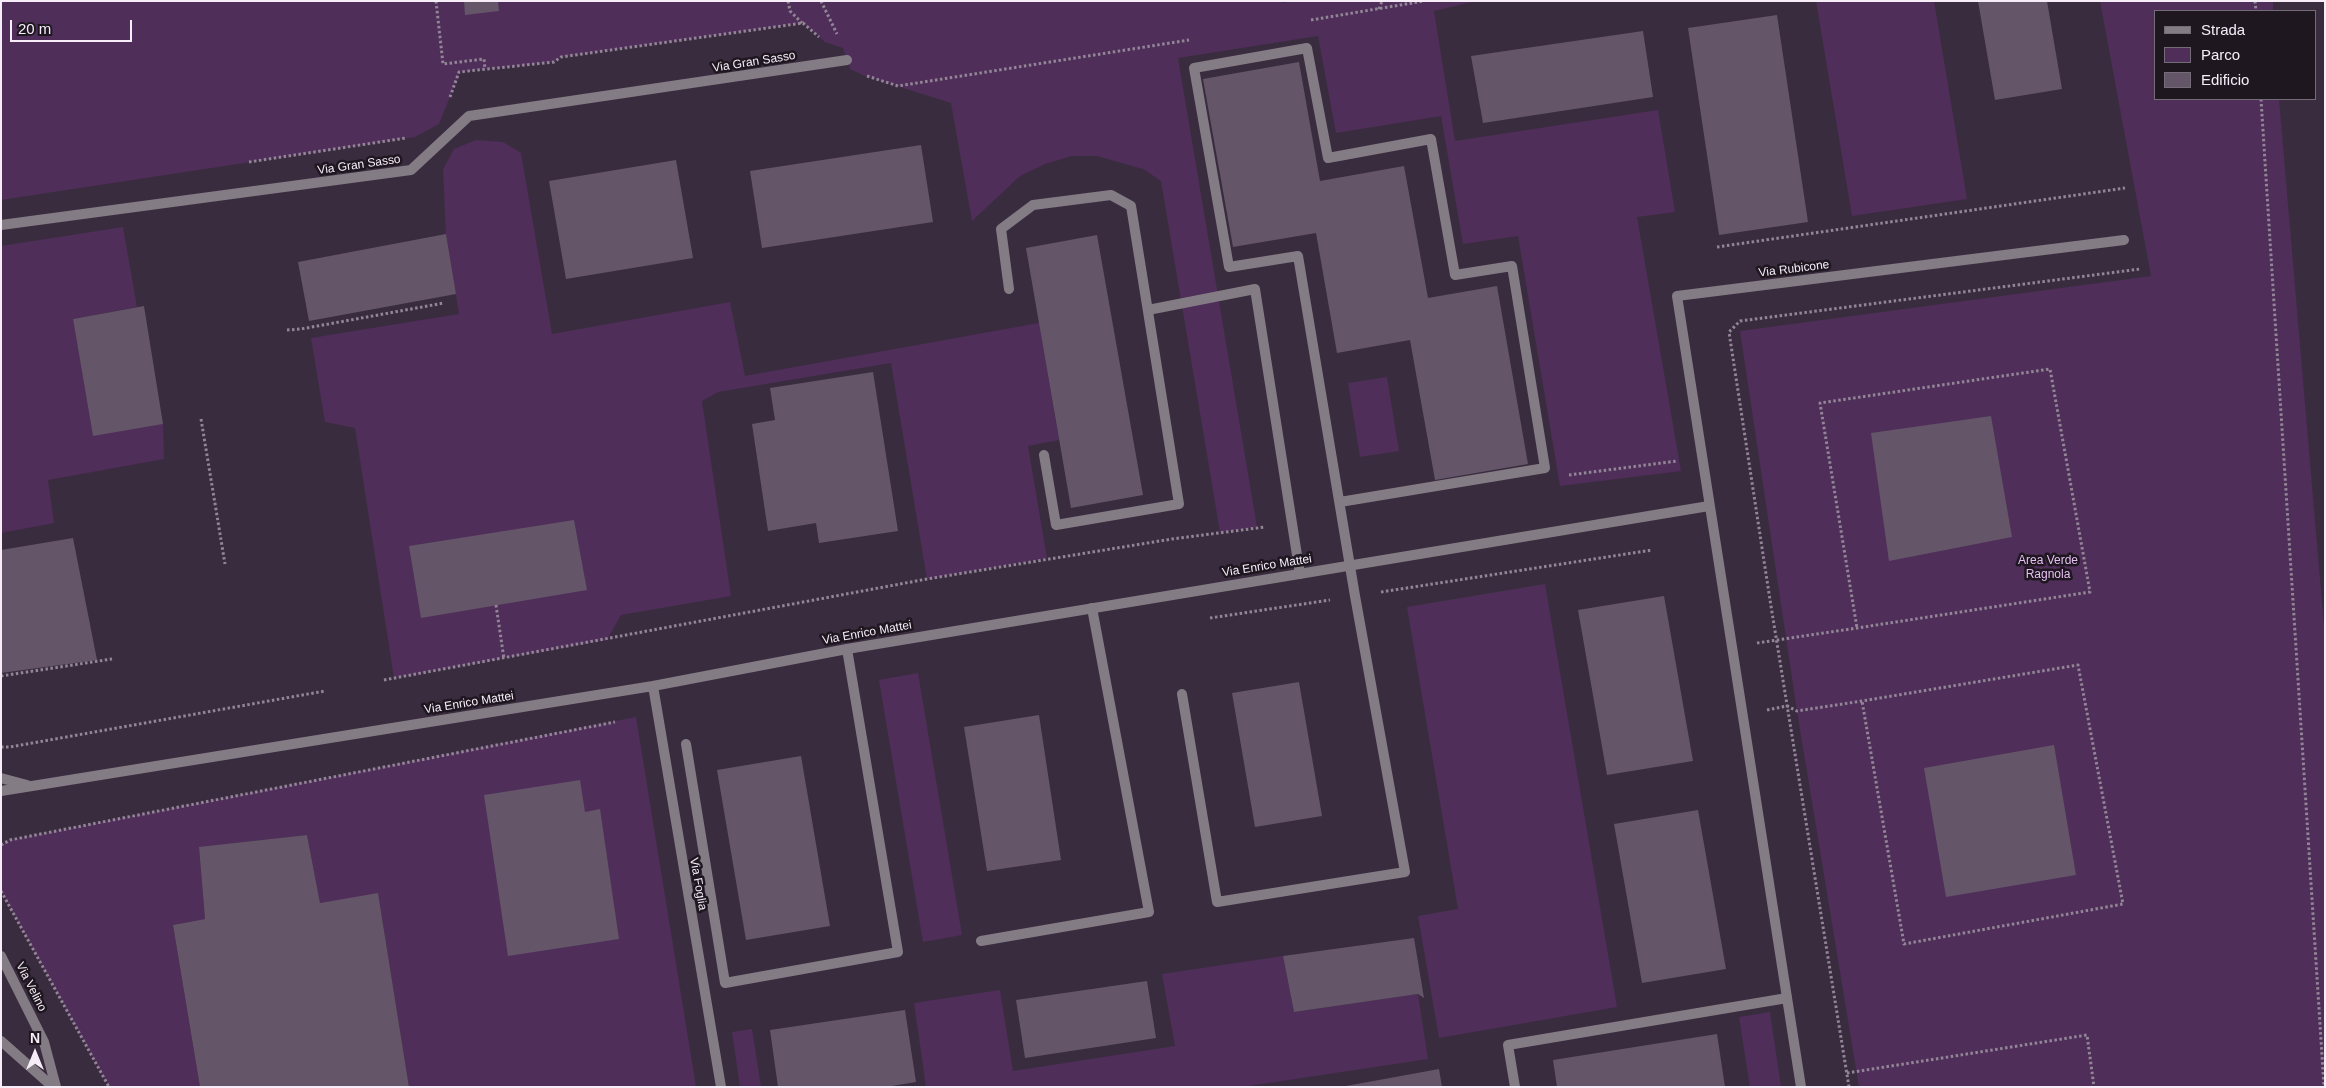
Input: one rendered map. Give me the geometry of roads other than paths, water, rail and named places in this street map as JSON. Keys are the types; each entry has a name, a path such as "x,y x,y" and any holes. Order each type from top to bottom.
{"street":[{"path":"1182,694 1217,902 1405,872 1340,502 1298,256 1229,267 1194,68 1307,48 1328,158 1431,139 1456,275 1512,266 1545,468 1340,502"},
{"name":"Via Gran Sasso","path":"1,225 411,170 469,116 848,60"},
{"path":"1009,289 1001,229 1033,205 1111,195 1130,206 1179,504 1056,525 1044,455"},
{"name":"Via Rubicone","path":"1709,506 1677,296 2124,240"},
{"path":"1148,310 1255,289 1300,574"},
{"name":"Via Enrico Mattei","path":"1,791 653,686 847,649 1709,506"},
{"path":"1709,506 1802,1087"},
{"path":"981,941 1150,912 1092,608"},
{"path":"686,744 724,984 898,952 847,649"},
{"name":"Via Foglia","path":"653,686 720,1087"},
{"name":"Via Enrico Mattei","path":"1,778 30,786"},
{"name":"Via Velino","path":"1,956 44,1042 55,1087"},
{"path":"1515,1087 1508,1045 1787,998"},
{"name":"Via Velino","path":"1,1040 55,1087"}],"park label":[{"name":"Area Verde Ragnola","path":"2048,568"}]}
